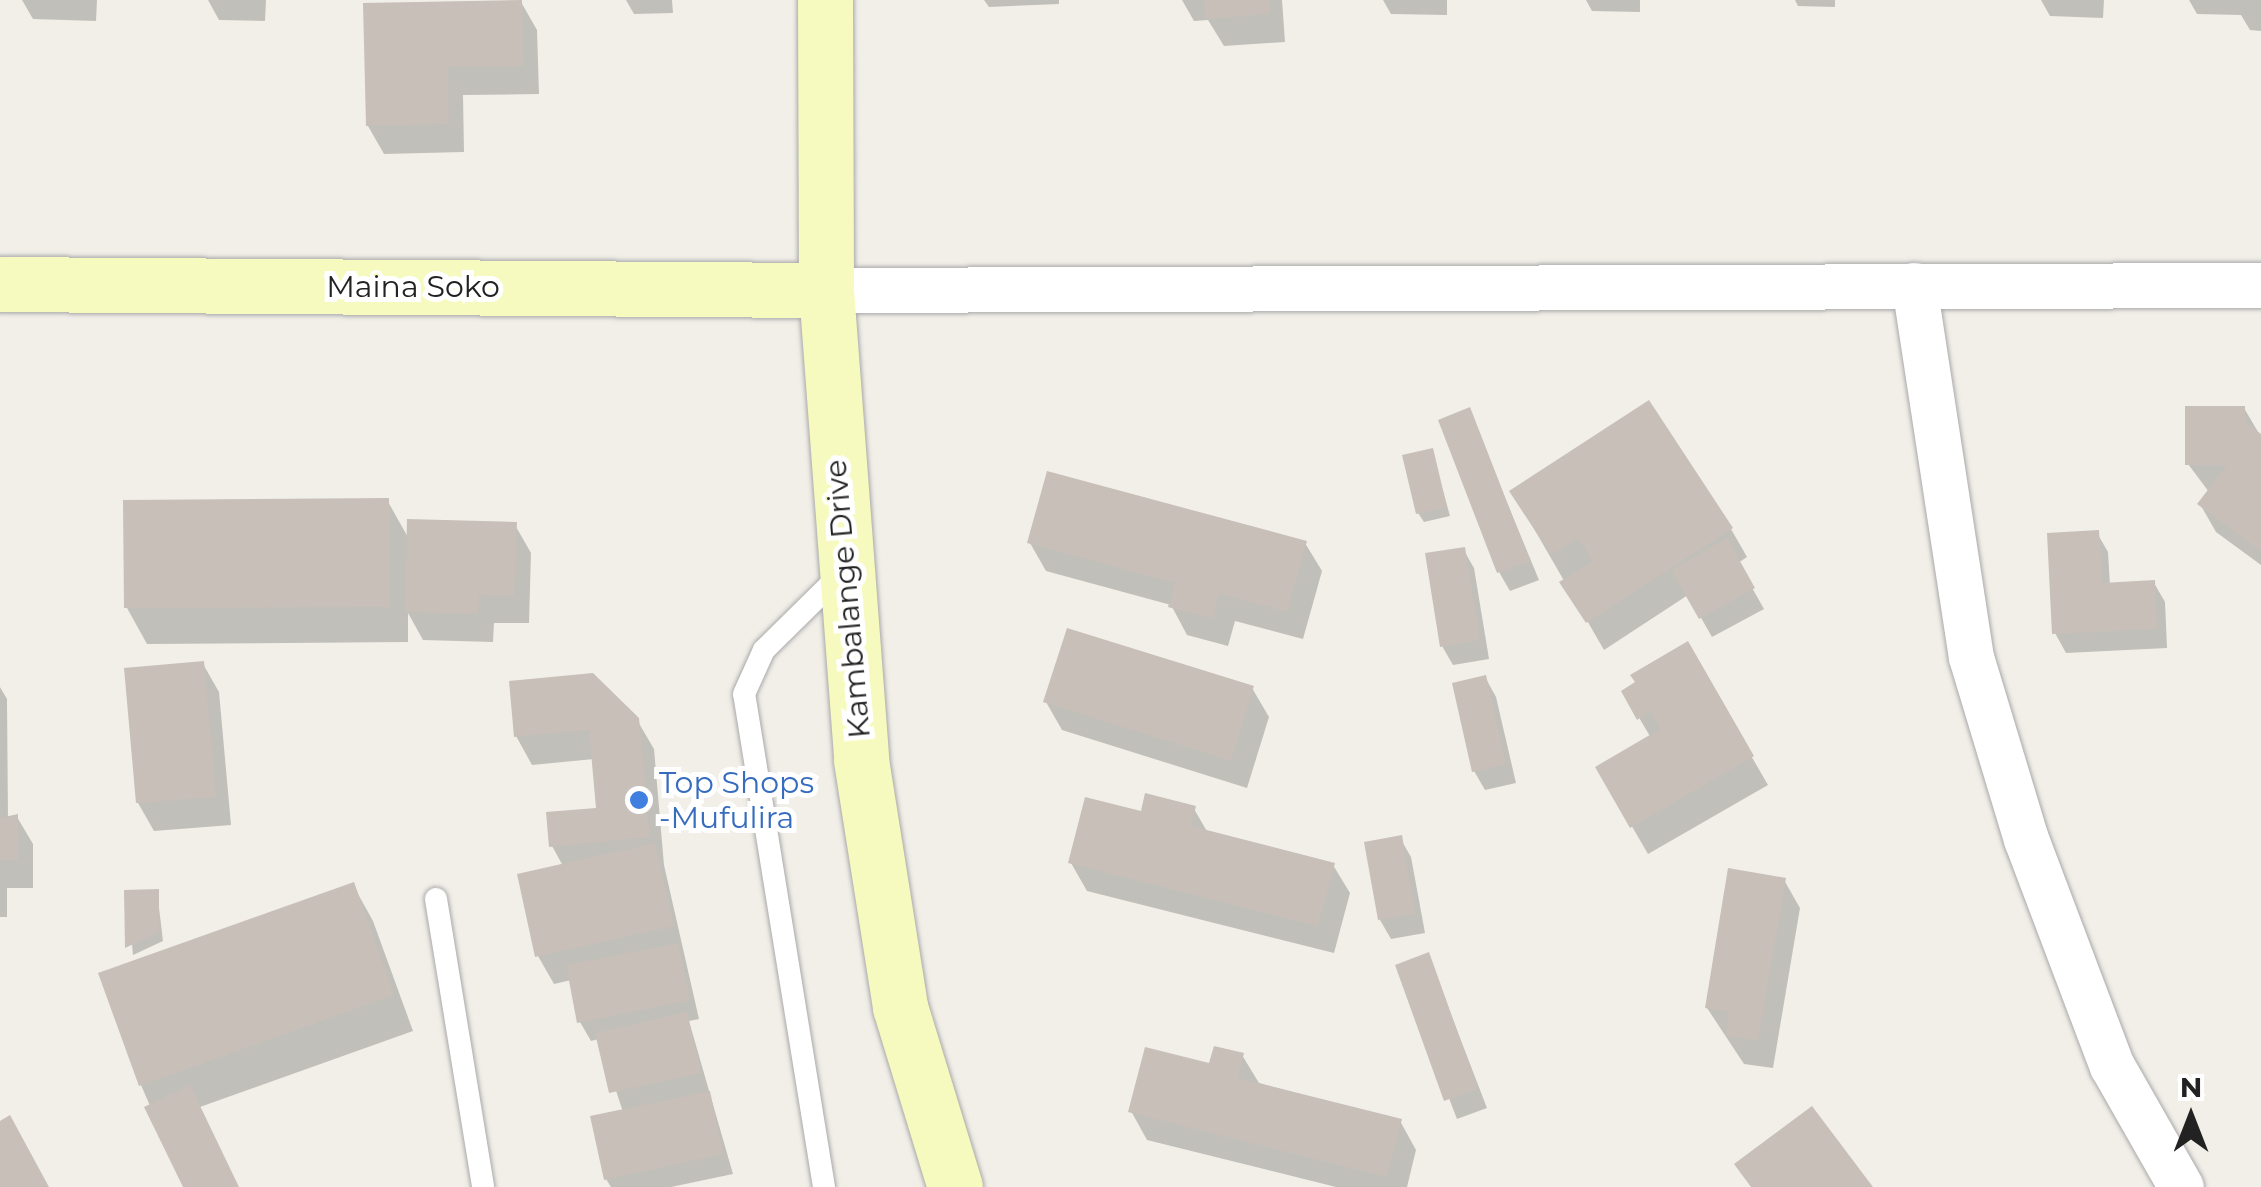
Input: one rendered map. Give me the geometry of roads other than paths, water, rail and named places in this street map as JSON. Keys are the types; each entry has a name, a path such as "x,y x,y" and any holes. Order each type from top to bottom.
{"street":[{"name":"Kambalange Drive","path":"825,0 826,290 861,760 900,1006 955,1187"},
{"name":"Maina Soko","path":"0,284 826,290"},
{"path":"1914,284 1971,657 2026,840 2112,1066 2181,1187"},
{"path":"826,290 2261,284"}],"lane":[{"path":"824,1187 744,694 764,650 844,572"},
{"path":"436,899 483,1187"}],"place":[{"name":"Top Shops -Mufulira","path":"639,800"}]}
